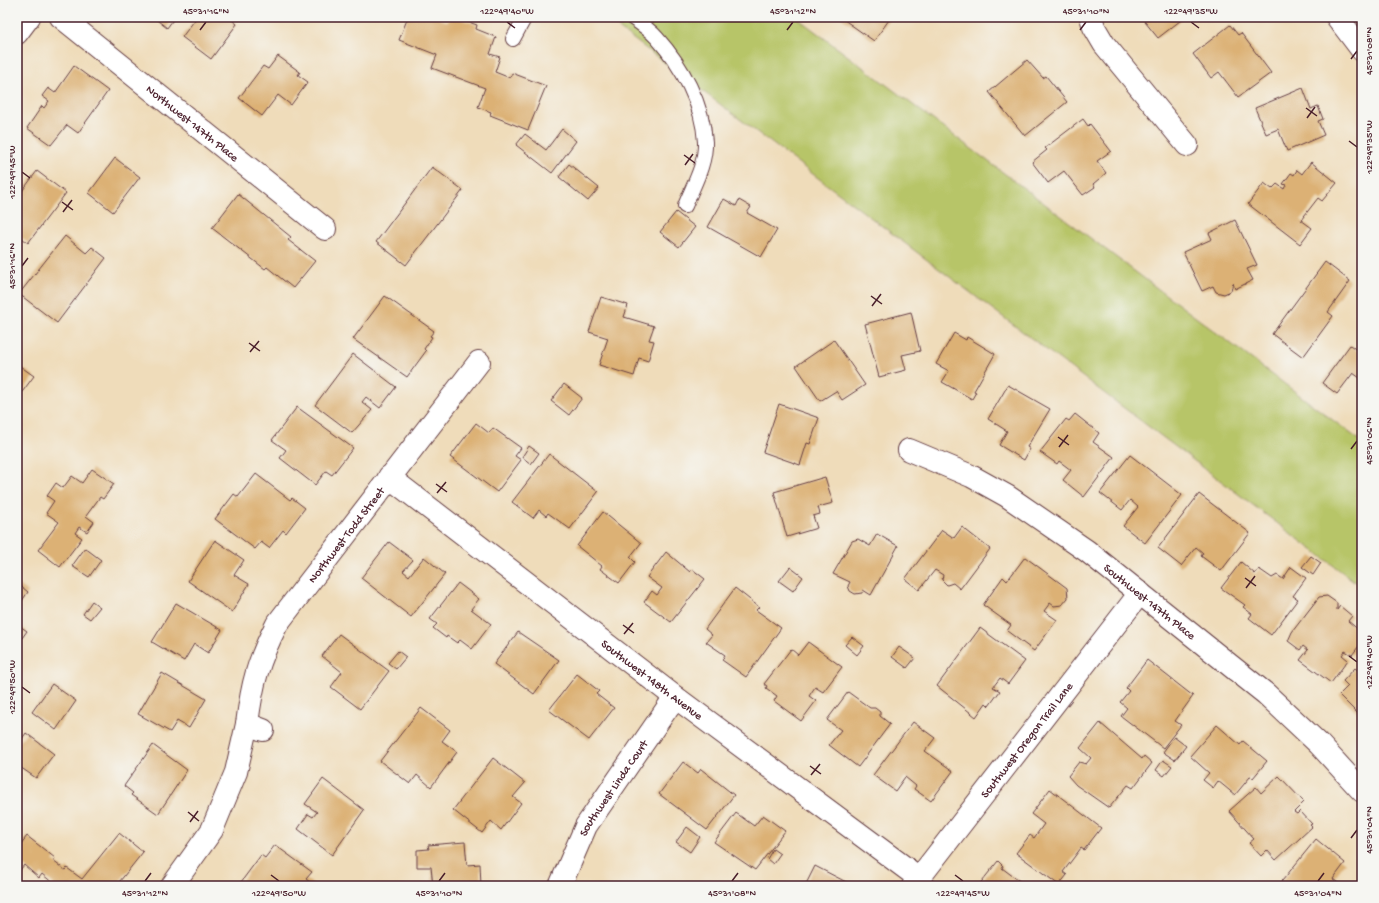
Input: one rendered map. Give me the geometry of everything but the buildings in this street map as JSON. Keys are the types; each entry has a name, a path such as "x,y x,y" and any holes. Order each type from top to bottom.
{"street":[{"path":"17,33 29,17"},
{"name":"Northwest 147th Place","path":"61,17 325,229"},
{"path":"1091,17 1094,28 1104,44 1187,145"},
{"path":"1337,17 1361,48"},
{"name":"Northwest Todd Street","path":"172,886 212,830 255,727 252,684 259,662 276,624 479,362"},
{"name":"Southwest 147th Place","path":"909,450 971,476 1008,496 1087,552 1266,694 1319,744 1362,791"},
{"name":"Southwest 148th Avenue","path":"389,477 916,882"},
{"name":"Southwest Oregon Trail Lane","path":"916,882 1140,593"},
{"name":"Southwest Linda Court","path":"560,886 586,826 675,696"}],"lane":[{"path":"514,39 525,17"},
{"path":"631,17 657,37 678,65 693,91 705,142 701,166 685,206"}],"green space":[{"path":"604,17 796,17 1362,442 1362,587"}]}
